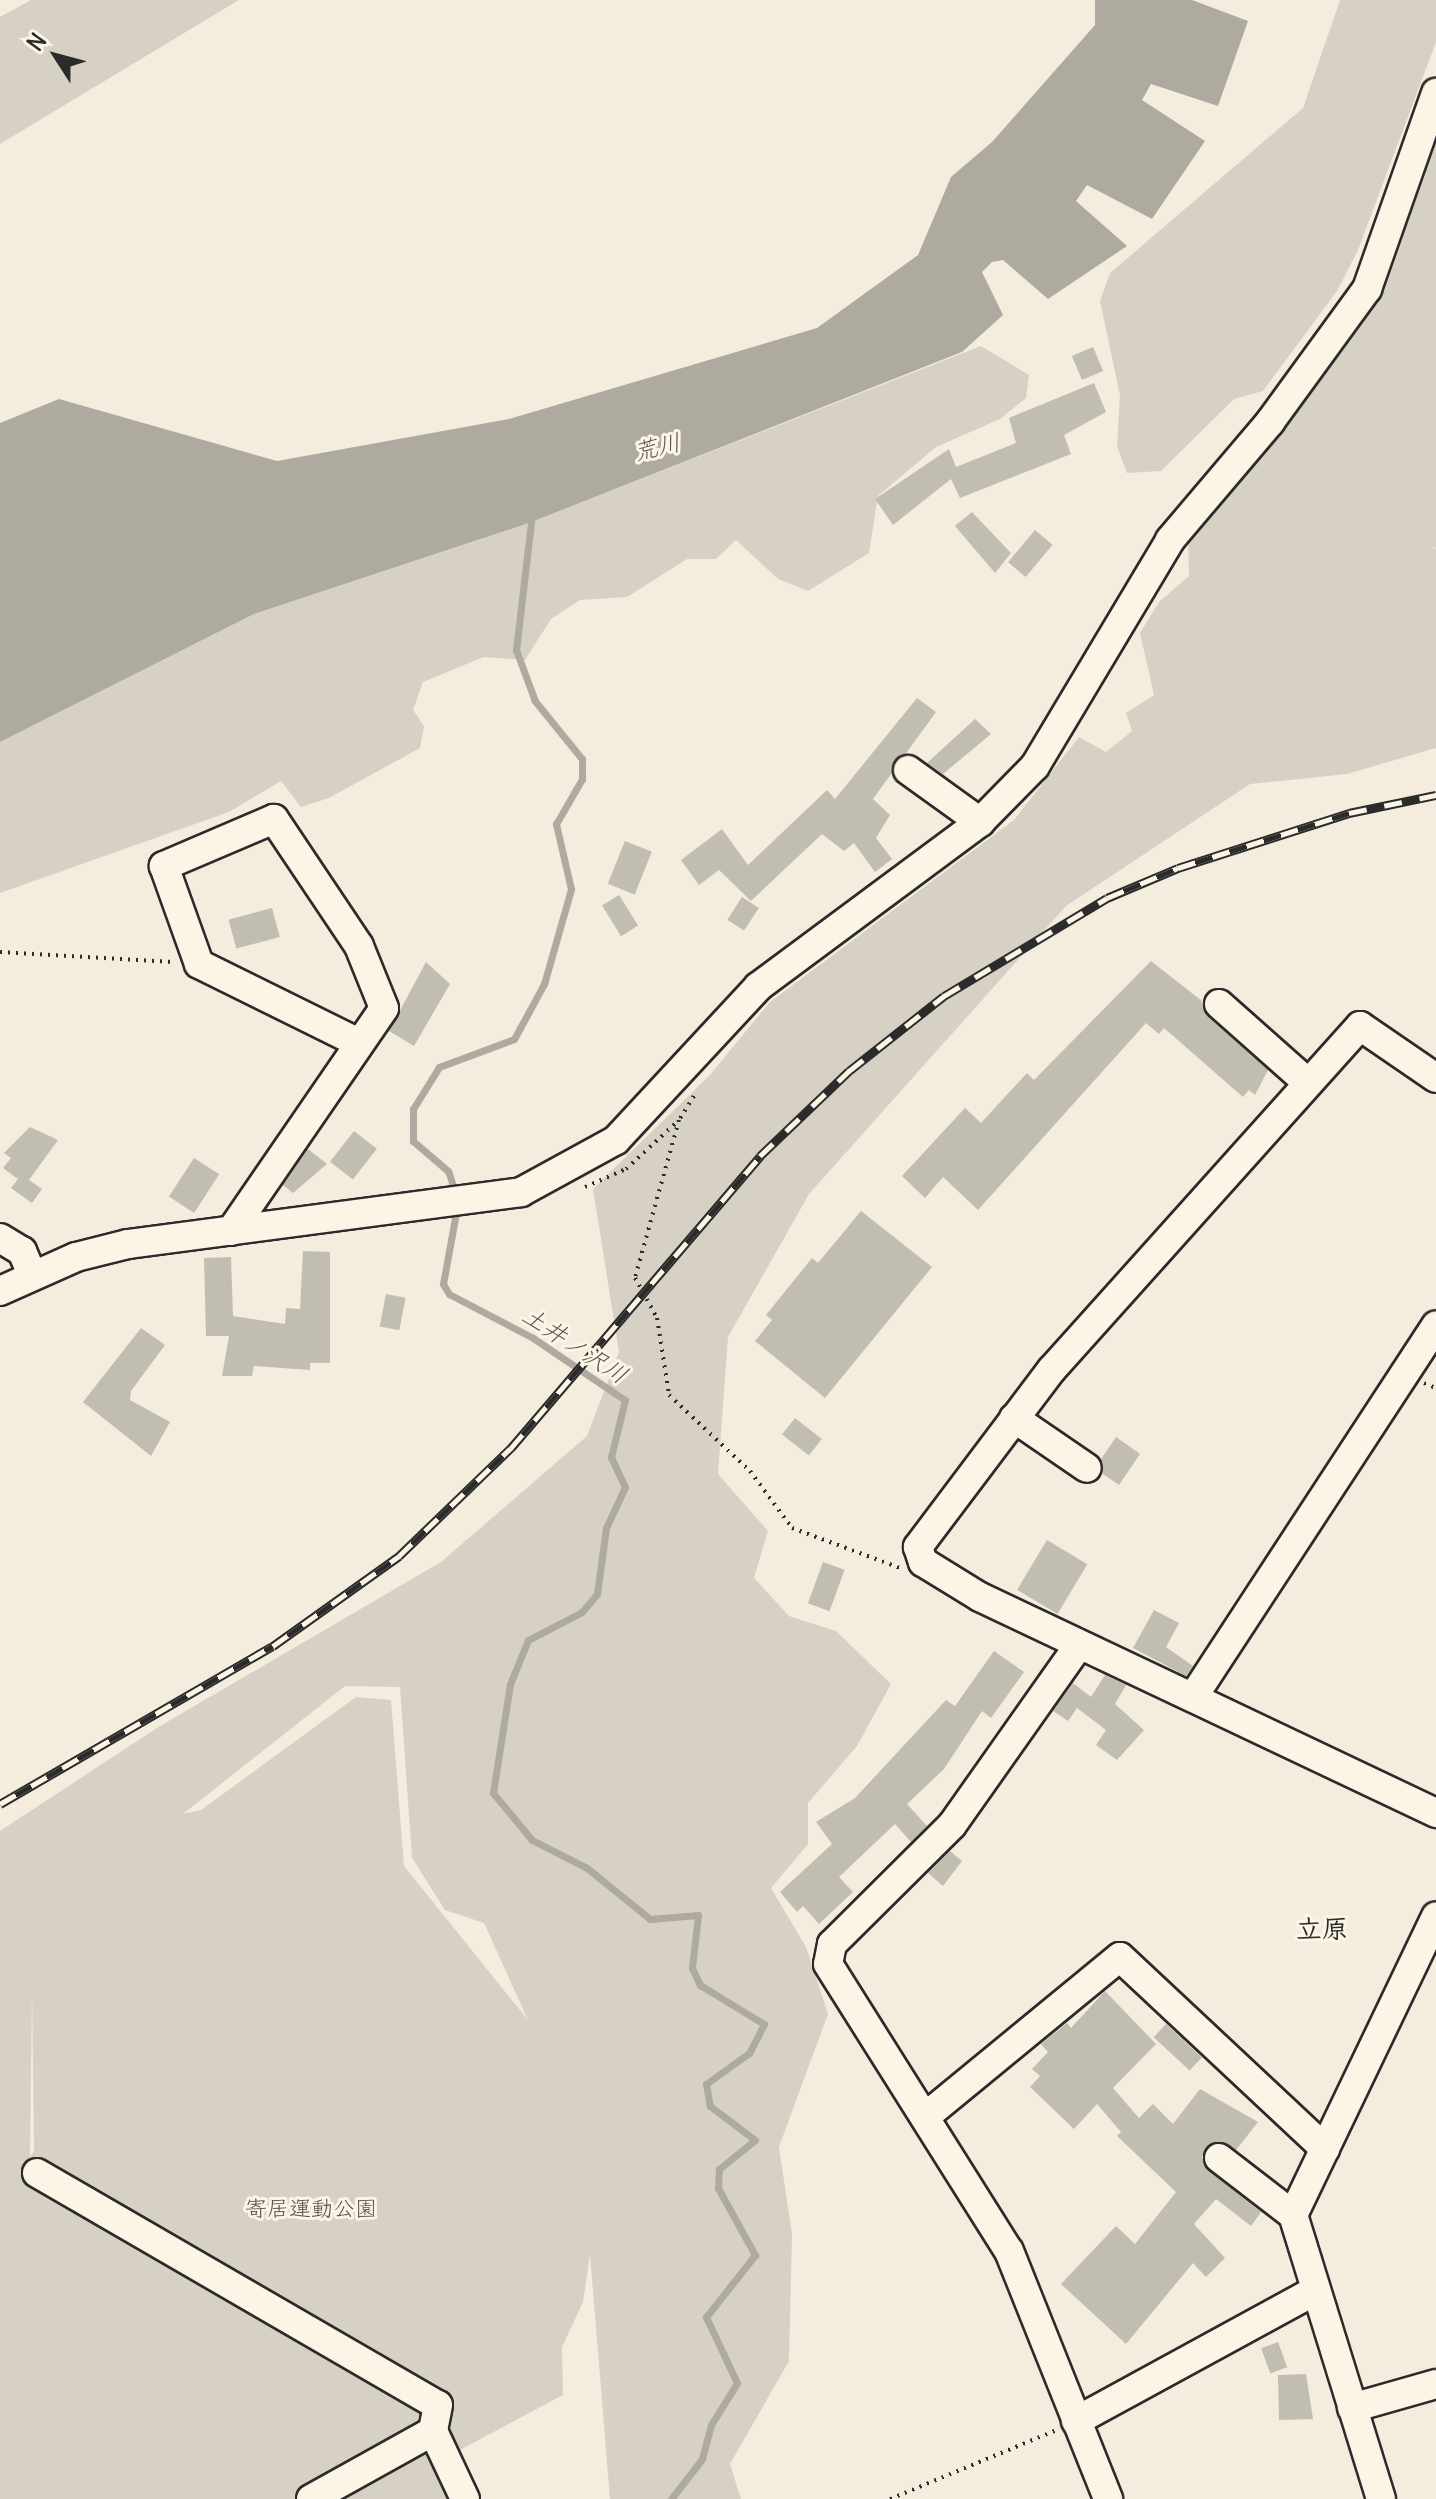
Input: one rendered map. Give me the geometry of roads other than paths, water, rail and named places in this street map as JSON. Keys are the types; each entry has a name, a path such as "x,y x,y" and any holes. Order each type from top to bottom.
{"street":[{"path":"0,1291 32,1274 128,1244 487,1200 591,1160 758,987 980,822 1035,766 1179,529 1342,329 1367,289 1436,93"},
{"path":"908,770 980,822"},
{"path":"231,1231 384,1008 381,991 274,819 164,866 199,964 359,1043"},
{"path":"1219,1004 1308,1083"},
{"path":"1436,1078 1360,1026 1014,1418 918,1547 923,1562 980,1597 1436,1813"},
{"path":"0,1238 22,1251 32,1274"},
{"path":"1193,1697 1436,1325"},
{"path":"1014,1418 1087,1468"},
{"path":"1079,1645 952,1825 832,1944 828,1964 1009,2251 1108,2499"},
{"path":"1293,2215 1436,1916"},
{"path":"925,2117 1120,1957 1325,2149"},
{"path":"1219,2158 1293,2215 1381,2499"},
{"path":"37,2173 438,2405 433,2431 465,2499"},
{"path":"1076,2421 1316,2290"},
{"path":"1352,2408 1436,2384"},
{"path":"311,2499 433,2431"}],"water":[{"name":"荒川","path":"1095,0 1192,0 1248,21 1218,106 1151,84 1142,100 1205,141 1152,219 1087,185 1076,201 1127,246 1048,299 1003,260 992,262 982,272 1003,315 962,352 529,523 254,614 0,742 0,423 59,399 277,461 509,419 817,328 918,255 951,177 992,142 1095,25"}],"waterway":[{"name":"土井ノ沢川","path":"456,1195 448,1171 413,1141 413,1109 439,1067 514,1039 544,984 571,889 556,824 582,779 582,759 535,701 516,650 532,514"},
{"name":"土井ノ沢川","path":"457,1207 443,1284 449,1294 533,1338 625,1400 611,1457 625,1487 606,1528 597,1594 582,1612 528,1640 510,1684 493,1793 532,1840 587,1868 650,1919 698,1915 692,1968 700,1985 764,2024 749,2053 706,2084 710,2106 755,2140 719,2169 718,2188 755,2255 706,2317 737,2383 711,2425 702,2459 671,2499"}],"railway":[{"path":"0,1804 273,1646 399,1556 511,1448 760,1156 849,1071 944,996 1107,898 1178,868 1349,813 1436,795"}],"district":[{"name":"立原","path":"1322,1929"}],"park label":[{"name":"寄居運動公園","path":"311,2209"}]}
